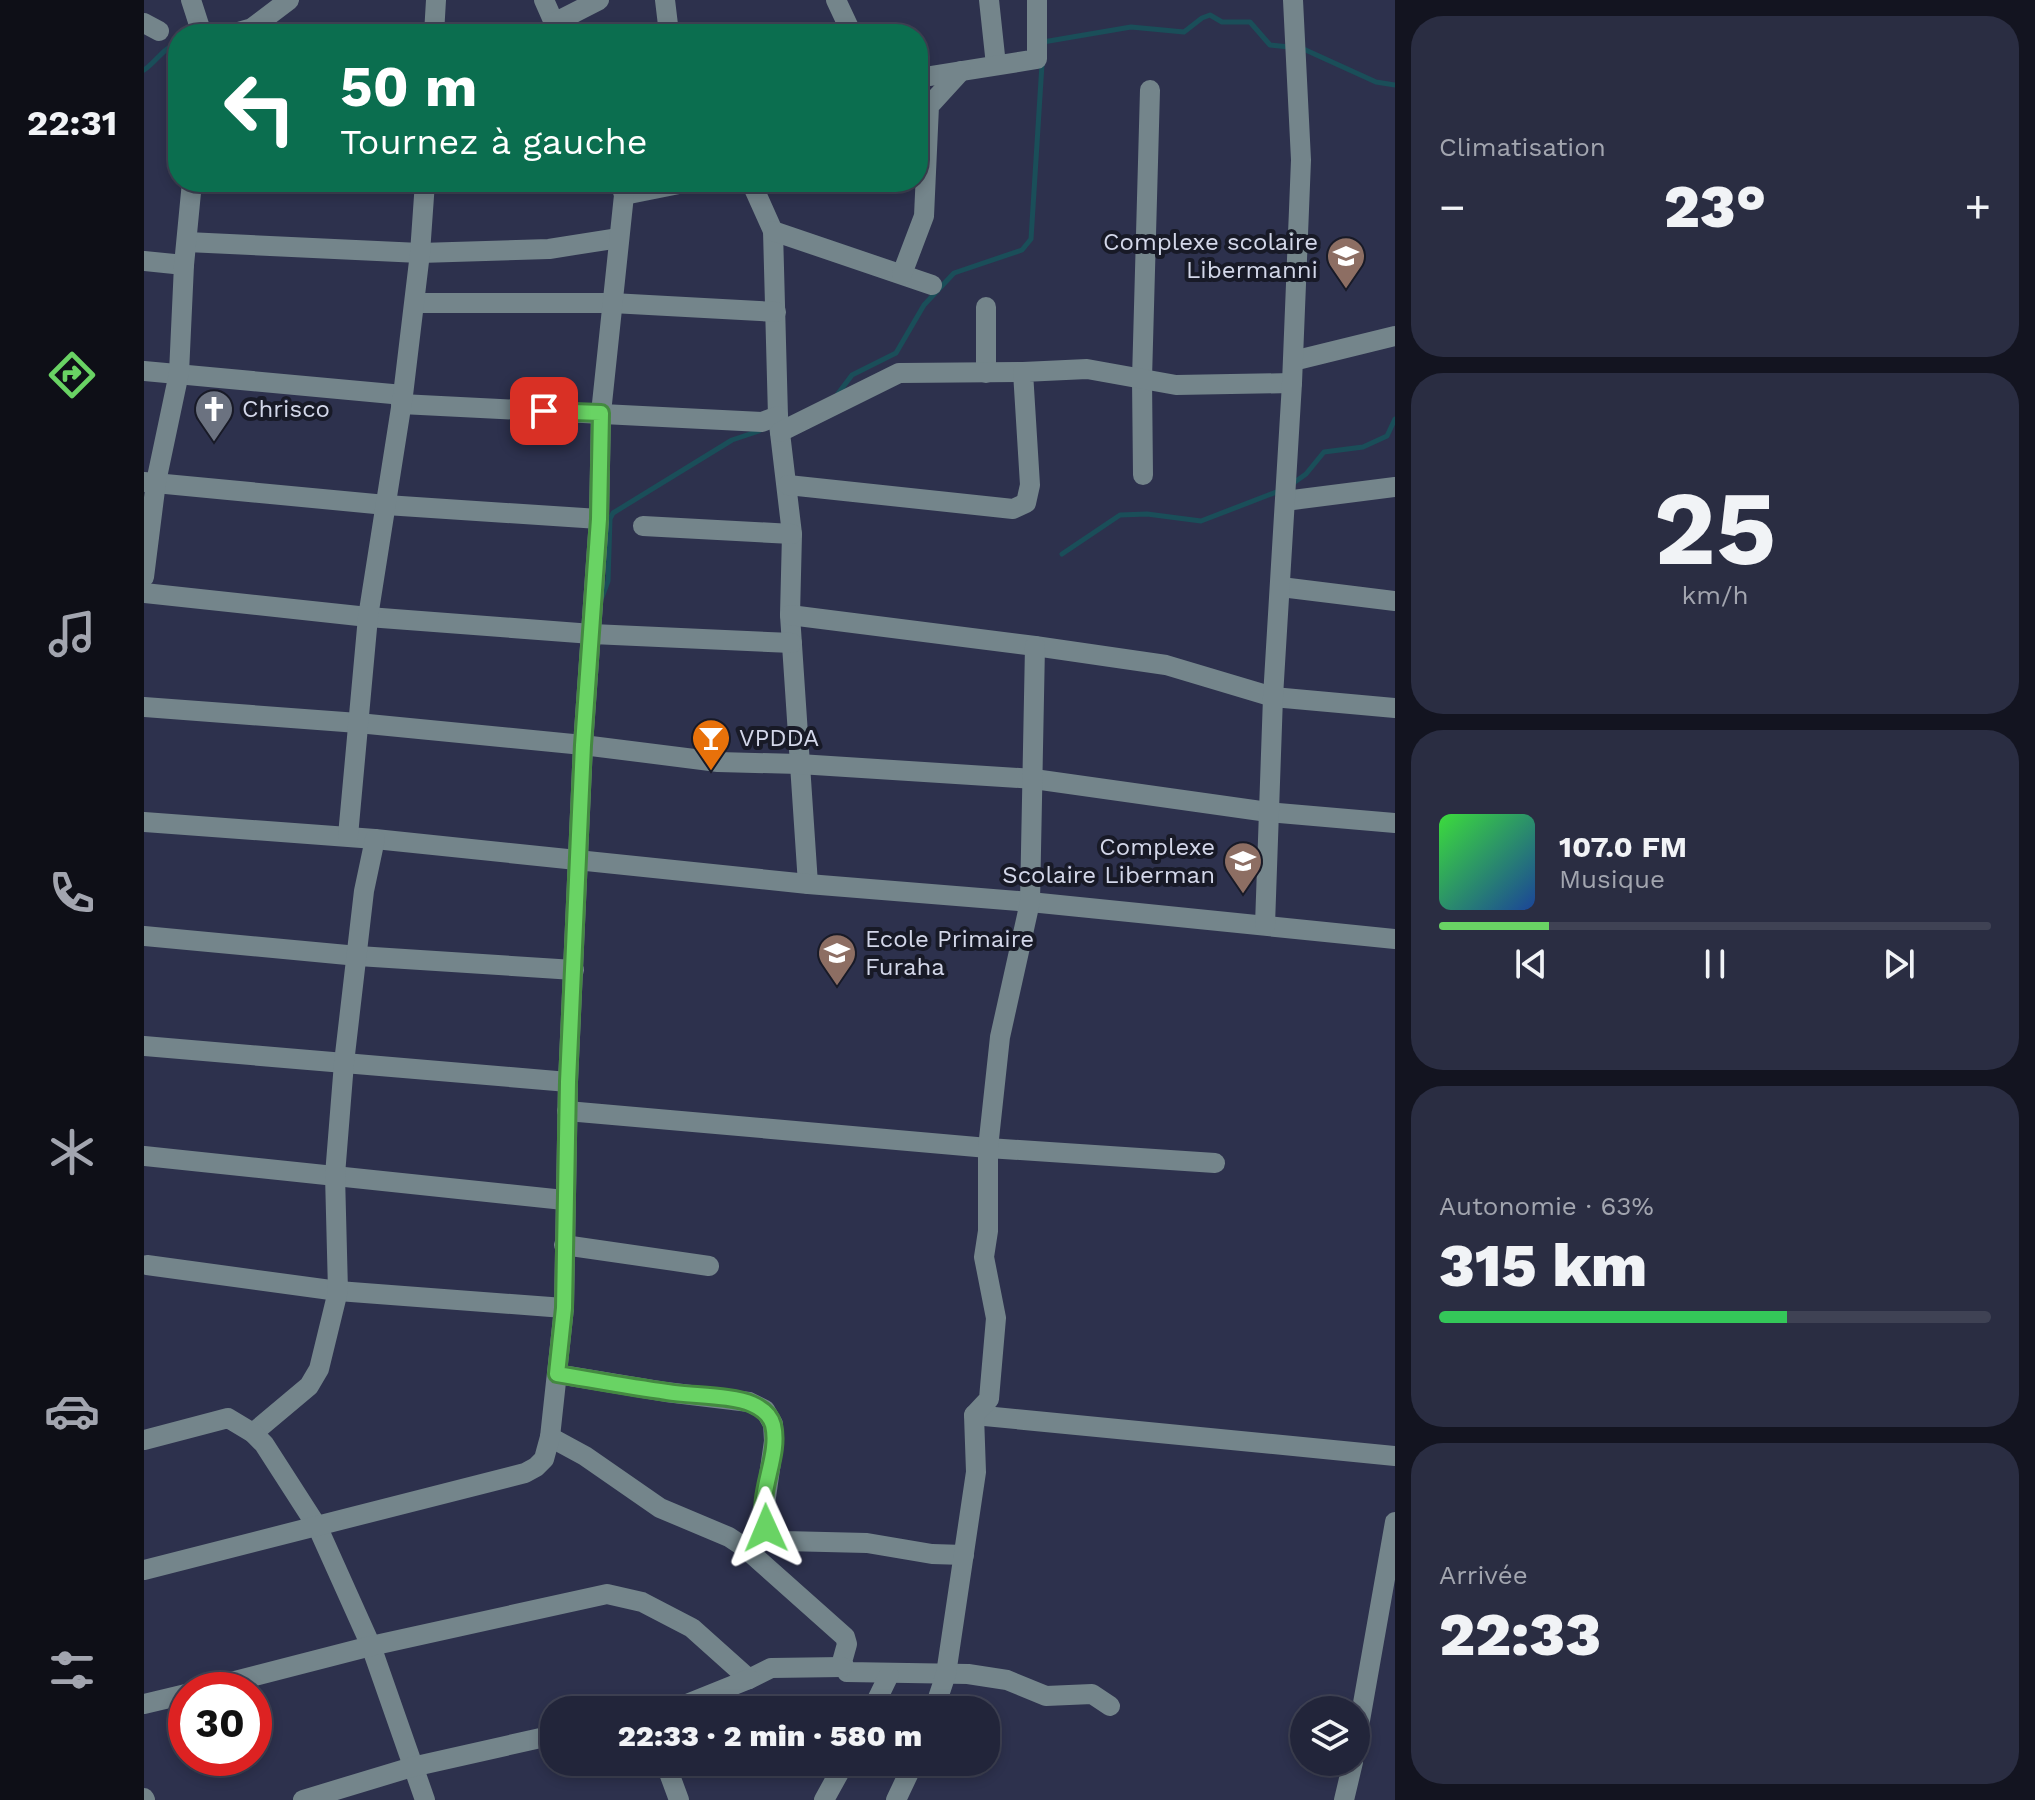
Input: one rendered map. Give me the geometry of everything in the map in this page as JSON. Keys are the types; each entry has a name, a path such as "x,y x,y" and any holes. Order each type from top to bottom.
{"street":[{"path":"191,0 199,24"},
{"path":"257,24 289,0"},
{"path":"435,24 436,0"},
{"path":"544,0 554,24"},
{"path":"563,24 599,0"},
{"path":"665,0 668,24"},
{"path":"836,0 847,24"},
{"path":"989,0 996,65"},
{"path":"928,76 1037,59 1037,0"},
{"path":"1265,925 1273,697 1292,383 1301,160 1293,0"},
{"path":"928,128 929,106 961,71"},
{"path":"1143,475 1142,379 1150,90"},
{"path":"144,577 150,482 179,373 191,192"},
{"path":"348,836 368,617 415,303 424,192"},
{"path":"144,1570 525,1473 544,1459 550,1437 564,1308 564,1200 577,858 599,519 601,413 622,192"},
{"path":"755,192 773,231 779,424 792,534 790,615 808,884"},
{"path":"902,274 924,216 925,192"},
{"path":"773,231 932,285"},
{"path":"187,242 420,253 549,249 619,238"},
{"path":"144,261 184,265"},
{"path":"415,303 612,303 776,312"},
{"path":"986,307 986,373"},
{"path":"1293,361 1395,336"},
{"path":"144,371 402,400 779,424 899,373 1087,369 1176,385 1292,383"},
{"path":"788,485 1013,509 1026,503 1030,485 1023,372"},
{"path":"150,482 386,505 599,519"},
{"path":"1285,501 1395,487"},
{"path":"643,526 792,534"},
{"path":"1281,587 1395,601"},
{"path":"144,593 368,617 592,634 792,643"},
{"path":"790,615 1166,665 1273,697 1395,708"},
{"path":"939,1696 946,1674 976,1472 974,1415 989,1399 996,1318 984,1257 988,1231 988,1148 1000,1037 1030,902 1035,646"},
{"path":"144,707 358,723 718,762 1034,779 1268,812 1395,823"},
{"path":"144,822 348,836 808,884 1030,902 1395,939"},
{"path":"253,1433 309,1386 314,1378 319,1369 338,1291 335,1175 344,1063 364,891 375,839"},
{"path":"144,936 358,956 574,970"},
{"path":"144,1046 568,1082"},
{"path":"567,1111 988,1148 1215,1163"},
{"path":"144,1156 564,1200"},
{"path":"564,1245 709,1266"},
{"path":"147,1265 338,1291 564,1308"},
{"path":"557,1374 749,1402 765,1410 773,1424 774,1441 763,1518 773,1537 784,1541 867,1543 932,1554 964,1555"},
{"path":"974,1415 1395,1456"},
{"path":"144,1440 228,1418 253,1433 264,1444 318,1528 371,1646 425,1800"},
{"path":"550,1437 585,1456 660,1508 729,1537 744,1547 845,1637 847,1644 842,1667"},
{"path":"1366,1696 1390,1579 1395,1522"},
{"path":"270,1672 371,1646 607,1594 642,1602 692,1628 749,1679"},
{"path":"707,1696 771,1668 842,1667 847,1672 889,1675 968,1674 1007,1680 1046,1696 1092,1694 1110,1706"},
{"path":"879,1696 889,1675"},
{"path":"144,1704 168,1698"},
{"path":"303,1800 412,1767 540,1738"},
{"path":"670,1776 679,1800"},
{"path":"824,1800 837,1776"},
{"path":"896,1800 907,1776"},
{"path":"1344,1800 1350,1776"}],"waterway":[{"path":"1043,42 1131,27 1184,32 1210,15 1222,22 1250,22 1270,45 1289,47"},
{"path":"1299,47 1376,82 1395,85"},
{"path":"144,70 168,48"},
{"path":"837,395 852,375 896,353 924,305 954,273 1022,250 1031,239 1042,64"},
{"path":"1292,484 1306,474 1324,452 1363,447 1387,436 1395,419"},
{"path":"602,597 608,581 610,519 613,513 732,440 759,431"},
{"path":"1062,554 1120,515 1147,514 1201,521 1279,491"}],"place":[{"name":"Complexe scolaire Libermanni","path":"1346,290"},
{"name":"Chrisco","path":"214,443"},
{"name":"VPDDA","path":"711,772"},
{"name":"Complexe Scolaire Liberman","path":"1243,895"},
{"name":"Ecole Primaire Furaha","path":"837,987"}],"route":[{"path":"544,411 601,413 599,519 577,858 564,1200 564,1308 557,1374 749,1402 765,1410 773,1424 774,1441 763,1506 766,1528"}]}
